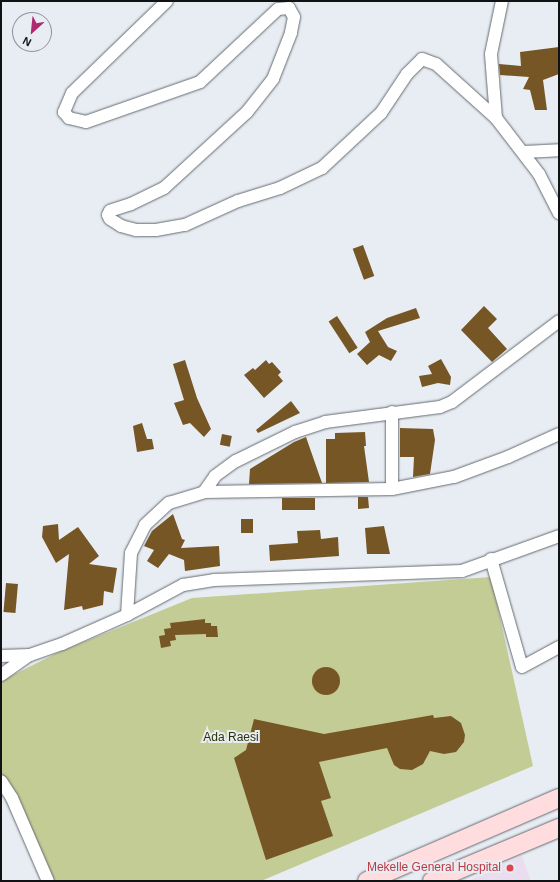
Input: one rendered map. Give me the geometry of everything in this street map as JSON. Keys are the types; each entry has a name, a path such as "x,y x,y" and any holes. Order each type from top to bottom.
{"main road":[{"path":"368,881 552,801 557,829 432,881"}],"street":[{"path":"167,1 72,93 64,112 69,118 86,122 200,82 278,9 289,8 294,17 291,33 273,79 248,112 164,188 131,204 110,211 108,215 110,219 121,226 136,230 156,230 185,225 238,202 280,188 322,168 381,113 407,74 422,59 436,64 496,118 524,152 539,174 559,213"},
{"path":"496,118 491,54 502,1"},
{"path":"524,152 559,150"},
{"path":"204,492 215,476 236,461 295,432 325,422 392,412 440,407 452,402 559,321"},
{"path":"392,412 392,489"},
{"path":"127,615 131,553 145,524 169,503 204,492 392,489 454,477 508,457 559,434"},
{"path":"1,675 30,655 62,644 127,615 183,585 206,581 462,571 559,536"},
{"path":"492,560 522,667 559,647"},
{"path":"1,656 30,655"},
{"path":"1,782 12,798 48,881"}],"shaded area":[{"name":"Mekelle General Hospital","path":"522,856 531,881 468,881"}],"green space":[{"name":"Ada Raesi","path":"491,577 533,766 261,881 50,881 1,774 1,681 57,653 192,598"}],"building":[{"path":"559,47 559,74 543,80 547,110 535,110 530,90 523,89 529,77 500,75 499,64 521,66 520,52"},
{"path":"363,245 374,276 364,280 353,249"},
{"path":"484,306 497,319 488,328 507,349 492,362 461,330"},
{"path":"416,308 420,318 378,331 388,347 397,351 391,361 379,355 367,365 357,354 370,342 365,332 387,318"},
{"path":"337,316 358,348 349,353 329,321"},
{"path":"441,359 451,377 450,385 438,383 422,387 419,376 432,374 428,366"},
{"path":"185,360 197,398 211,429 204,437 190,423 183,425 174,403 184,400 173,364"},
{"path":"266,360 269,364 272,362 281,372 278,375 283,381 264,398 244,375 253,368 255,370"},
{"path":"291,401 300,413 258,433 256,430"},
{"path":"142,423 147,439 152,439 154,449 137,452 133,426"},
{"path":"400,428 433,429 435,440 430,474 413,477 414,457 400,457"},
{"path":"365,432 366,446 364,446 369,482 326,483 326,439 335,439 335,433"},
{"path":"222,434 232,436 230,447 220,445"},
{"path":"306,437 322,483 249,484 250,469 294,442"},
{"path":"358,497 368,497 369,508 358,509"},
{"path":"282,498 315,498 315,510 282,510"},
{"path":"173,514 182,539 185,540 181,548 219,546 220,566 185,571 184,560 169,554 158,568 147,561 154,550 144,546 152,531"},
{"path":"241,519 253,519 253,533 241,533"},
{"path":"58,524 59,540 78,527 99,556 89,564 117,568 113,593 104,591 103,605 83,610 82,606 64,610 69,554 56,563 42,537 43,526"},
{"path":"384,526 390,554 367,554 365,528"},
{"path":"320,530 321,539 338,537 339,556 270,561 269,545 298,543 297,531"},
{"path":"6,583 18,584 15,613 3,612"},
{"path":"205,619 205,623 211,623 211,626 217,626 218,637 206,637 206,634 175,635 176,640 170,641 171,646 161,648 159,636 165,635 164,629 171,628 170,623"},
{"path":"326,667 336,671 340,681 336,691 326,695 316,691 312,681 316,671"},
{"path":"433,715 434,718 451,716 461,723 465,735 464,742 456,752 444,754 430,751 423,764 412,770 400,769 394,765 387,748 319,762 331,798 321,801 333,836 266,860 234,758 246,750 254,719 324,734"}],"place":[{"name":"Mekelle General Hospital","path":"510,868"}]}
